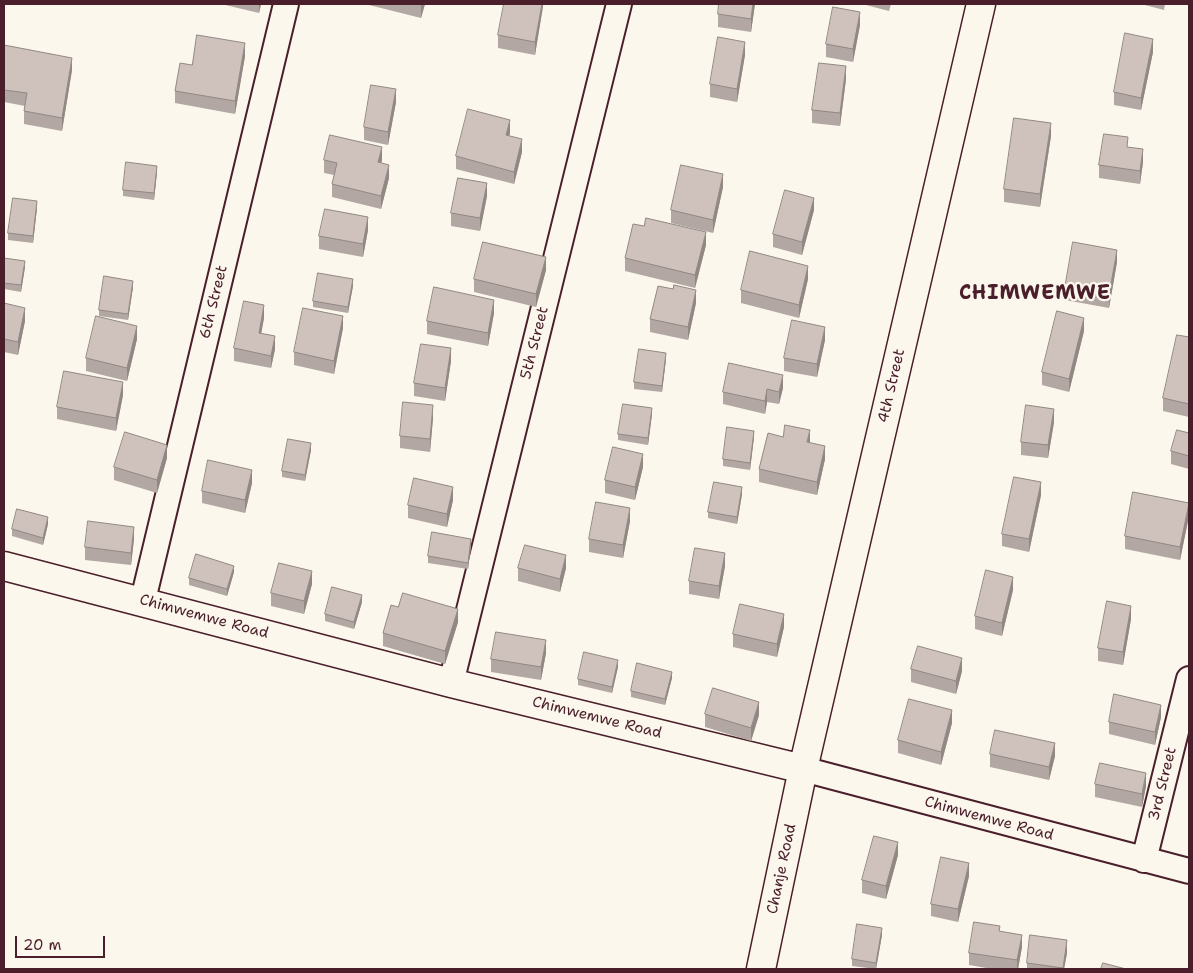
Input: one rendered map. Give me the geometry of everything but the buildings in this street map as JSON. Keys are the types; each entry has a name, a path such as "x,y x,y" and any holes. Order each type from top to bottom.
{"street":[{"name":"6th Street","path":"143,600 286,4"},
{"name":"5th Street","path":"451,683 619,4"},
{"name":"4th Street","path":"803,769 981,4"},
{"name":"Chimwemwe Road","path":"4,566 143,600 451,683 803,769 1189,871"},
{"name":"3rd Street","path":"1144,860 1189,679"},
{"name":"Chanje Road","path":"761,969 803,769"}],"district":[{"name":"CHIMWEMWE","path":"1035,294"}]}
